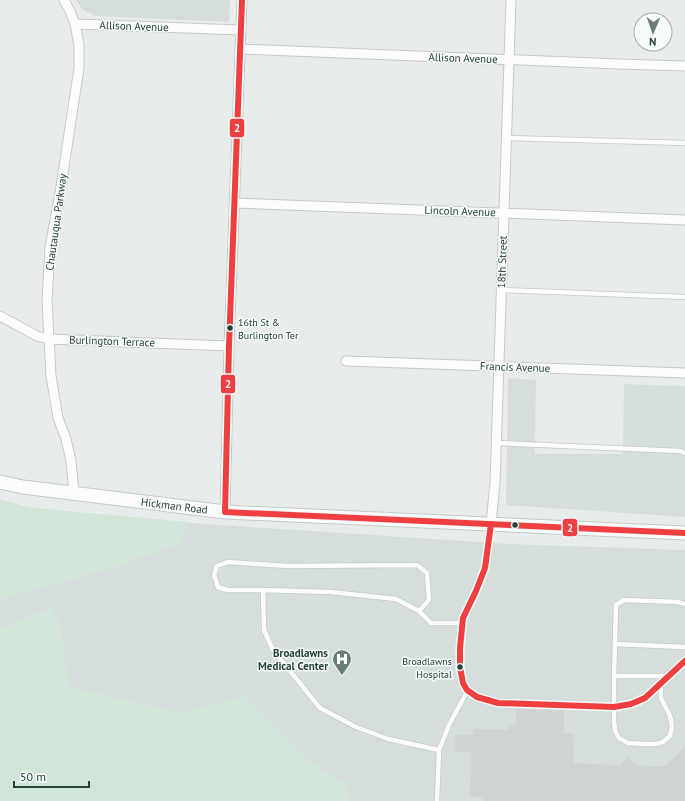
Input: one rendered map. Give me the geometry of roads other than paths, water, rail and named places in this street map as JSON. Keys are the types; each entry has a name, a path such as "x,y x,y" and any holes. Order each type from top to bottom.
{"main road":[{"name":"Hickman Road","path":"0,482 23,487 225,512 685,533"}],"street":[{"name":"Chautauqua Parkway","path":"64,0 75,24 79,46 79,68 60,193 50,247 47,301 48,339 52,383 58,418 66,439 71,461 74,493"},
{"path":"225,512 229,346 242,0"},
{"name":"18th Street","path":"491,524 495,483 511,0"},
{"name":"Allison Avenue","path":"75,24 241,30"},
{"name":"Allison Avenue","path":"240,49 685,66"},
{"name":"Lincoln Avenue","path":"234,202 685,220"},
{"name":"Burlington Terrace","path":"0,316 37,336 48,339 229,346"},
{"name":"Francis Avenue","path":"346,361 685,373"}],"lane":[{"path":"506,138 685,143"},
{"path":"501,290 685,297"},
{"path":"496,443 680,451 685,453"},
{"path":"491,524 485,568 462,623 460,666 462,678 468,690 482,699 498,703 614,708 631,704 645,698 685,661"},
{"path":"419,611 429,600 427,573 417,565 287,566 228,562 216,566 214,575 218,587 227,590 331,592 396,599 419,611 431,623 462,623"},
{"path":"263,590 264,630 273,650 320,708 356,727 382,737 439,750"},
{"path":"661,683 662,698 670,716 672,726 670,736 663,742 656,744 628,743 619,738 615,731 614,720 616,605 624,600 678,602 685,604"},
{"path":"615,644 685,647"},
{"path":"614,676 668,676"},
{"path":"437,801 439,750 449,725 468,690"}],"place":[{"name":"16th St & Burlington Ter","path":"230,328"},
{"name":"Broadlawns Hospital","path":"460,667"},
{"name":"Broadlawns Medical Center","path":"342,676"}]}
